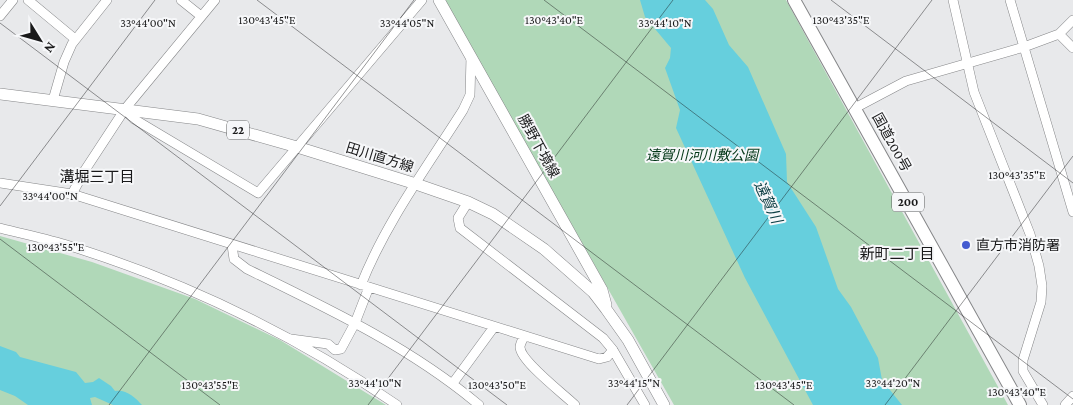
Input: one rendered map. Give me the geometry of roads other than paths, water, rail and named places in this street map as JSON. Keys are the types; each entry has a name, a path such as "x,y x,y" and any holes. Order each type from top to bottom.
{"highway":[{"name":"国道200号","path":"794,0 1020,405"}],"main road":[{"name":"勝野下境線","path":"439,0 602,290 606,309"},
{"name":"田川直方線","path":"0,94 198,119 297,147 468,202 493,214 544,249 574,274 606,309 628,340 664,405"}],"street":[{"path":"0,16 14,0"},
{"path":"28,0 76,39"},
{"path":"53,100 64,62 76,39 107,0"},
{"path":"181,0 201,16"},
{"path":"72,194 124,109 215,0"},
{"path":"124,109 134,119 258,193 422,0"},
{"path":"952,0 974,92 1030,234 1039,266 1042,286 1041,302 1023,360 1022,371 1043,405"},
{"path":"1010,0 1073,212"},
{"path":"855,108 906,81 1024,47 1059,34 1073,20"},
{"path":"1059,34 1073,48"},
{"path":"286,338 328,344 335,350 341,349 356,323 372,257 406,198 470,96 472,85 471,54"},
{"path":"0,183 72,194 599,359 607,357 613,350"},
{"path":"468,202 458,218 460,228 603,338 613,350 645,405"},
{"path":"0,228 69,246 179,286 238,313 286,338 397,405"},
{"path":"232,245 234,259 247,269 356,323 453,383 479,405"},
{"path":"453,383 494,327"},
{"path":"524,336 520,347 529,363 575,405"},
{"path":"1065,405 1073,396"}],"water":[{"name":"遠賀川","path":"640,0 705,0 713,9 729,45 748,67 786,154 787,182 816,227 838,289 851,307 878,358 882,380 902,405 813,405 745,278 676,128 680,110 665,68 670,58 671,48 645,17"},
{"path":"0,346 16,352 20,357 76,372 85,383 93,382 99,378 115,391 123,391 130,394 142,405 113,405 95,397 90,398 92,405 28,405 15,396 0,390"}],"place":[{"name":"直方市消防署","path":"966,245"}],"district":[{"name":"溝堀三丁目","path":"97,177"},
{"name":"新町二丁目","path":"897,254"}],"park label":[{"name":"遠賀川河川敷公園","path":"702,155"}]}
